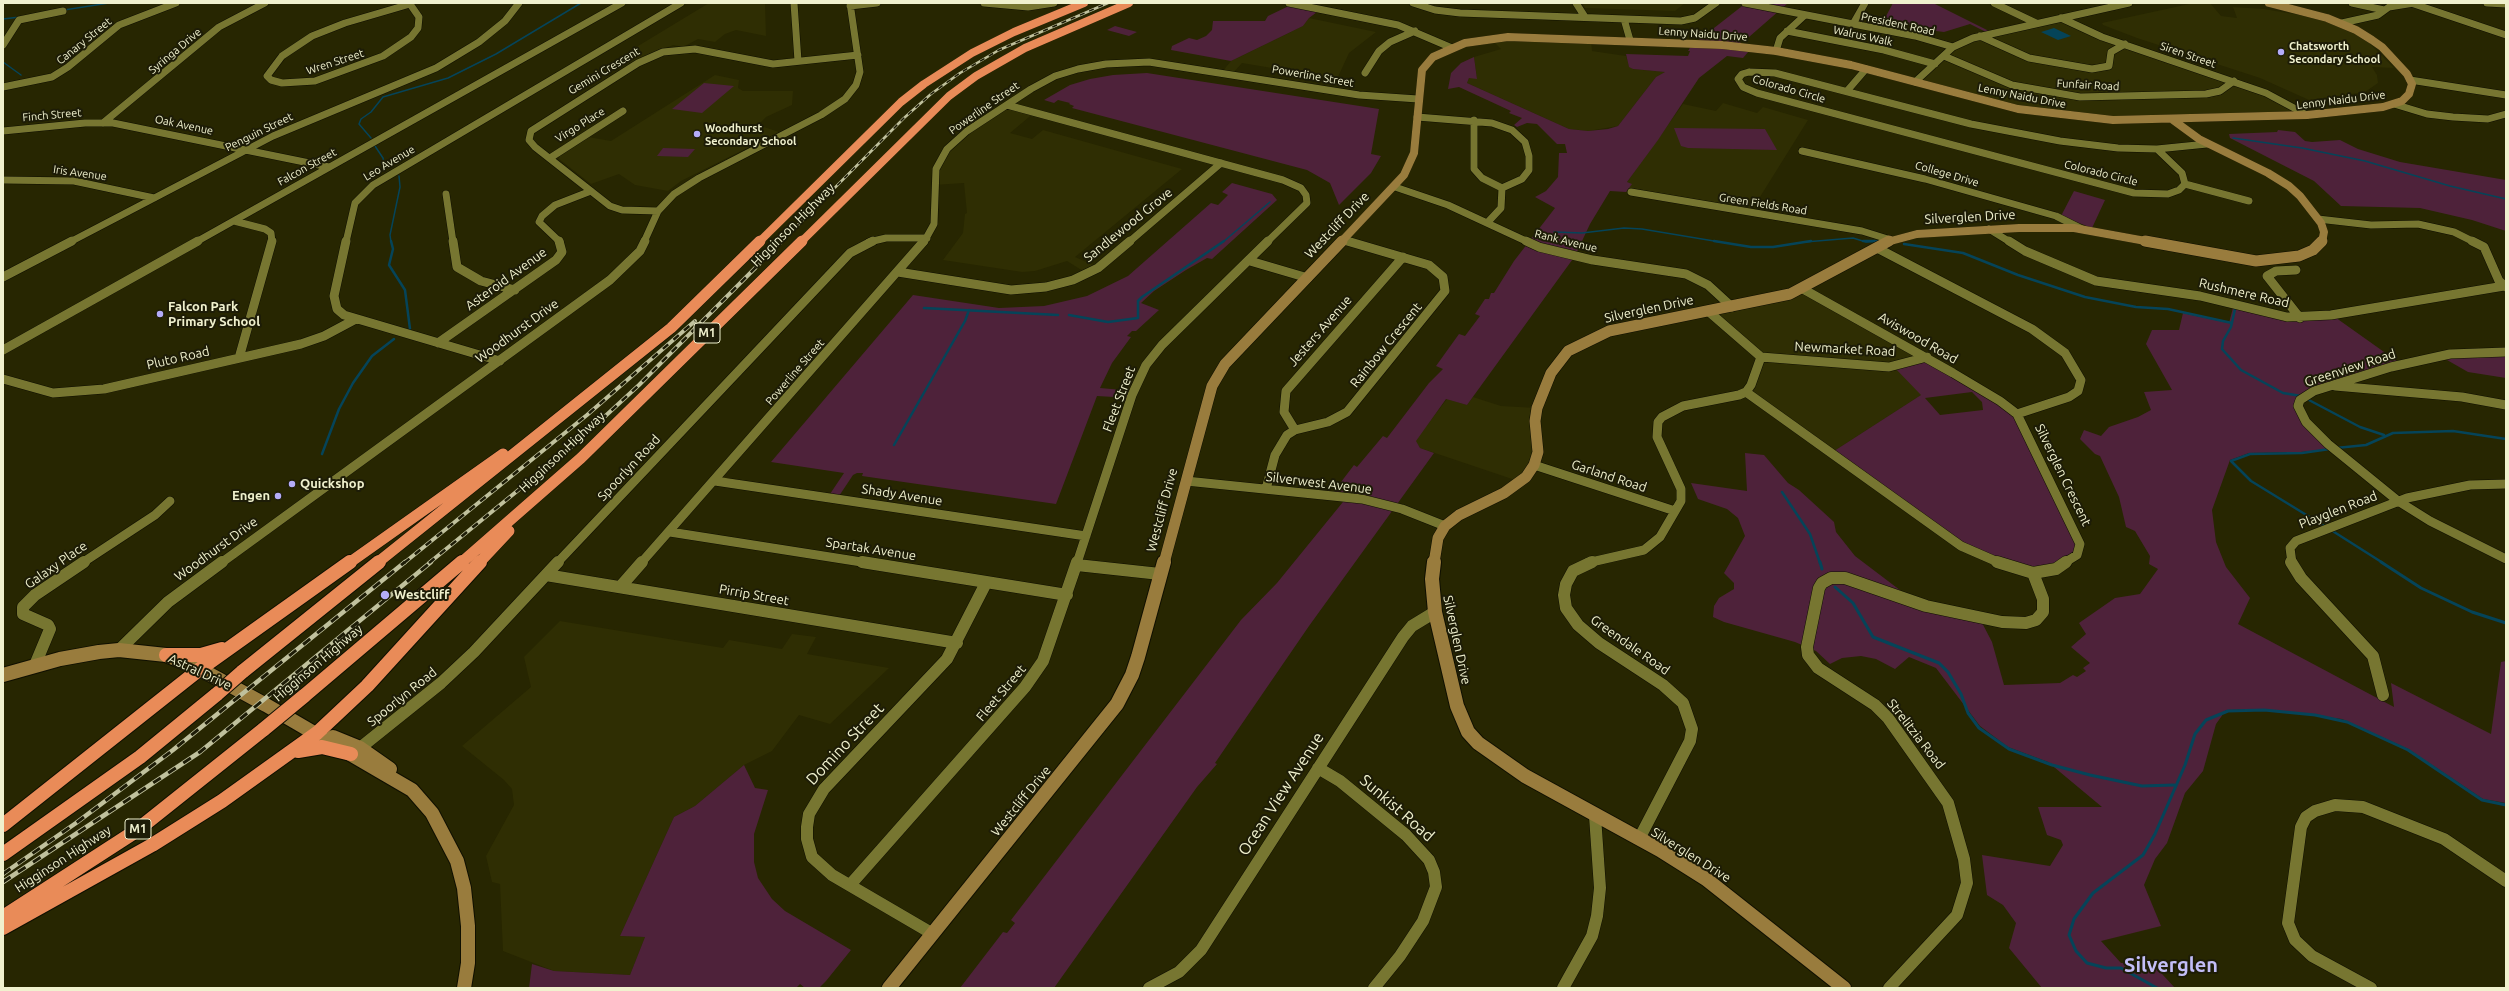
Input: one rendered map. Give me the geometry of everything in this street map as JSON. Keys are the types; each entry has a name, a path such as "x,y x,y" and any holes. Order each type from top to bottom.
{"highway":[{"name":"Higginson Highway","path":"3,854 140,757 242,672 597,387 638,356 704,298 819,182 912,93 972,53 1084,3"},
{"name":"Higginson Highway","path":"3,917 72,874 136,831 185,794 264,730 521,512 581,458 949,96 976,76 1025,48 1129,3"},
{"path":"3,825 200,669 597,387"},
{"path":"3,928 152,846 289,755 317,733 357,696 472,570 581,458"},
{"path":"166,655 201,655 234,644"},
{"path":"289,755 314,747 355,751"}],"street":[{"name":"Canary Street","path":"3,87 52,77 68,67 119,25 176,3"},
{"name":"Syringa Drive","path":"103,123 219,27 244,12 265,3"},
{"name":"Penguin Street","path":"3,277 289,128 364,100 436,68 479,42 505,21 519,3"},
{"name":"Falcon Street","path":"3,350 622,3"},
{"name":"Leo Avenue","path":"500,361 354,320 337,309 334,296 355,202 364,191 681,3"},
{"path":"794,3 798,61"},
{"path":"850,4 877,3"},
{"path":"984,3 1020,7 1054,3"},
{"path":"1290,3 1415,31 1452,48"},
{"path":"1412,3 1435,10 1460,13 1687,21 1695,18 1716,3"},
{"path":"1576,3 1585,17"},
{"name":"President Road","path":"1745,3 1915,36 1953,47"},
{"path":"1853,24 1865,3"},
{"path":"1994,3 2036,23"},
{"path":"1915,82 1953,47 1980,36 2129,3"},
{"path":"2269,3 2342,23 2362,33 2382,47 2410,80 2506,95"},
{"path":"2352,3 2384,10 2413,3 2506,35"},
{"path":"2487,3 2506,4"},
{"name":"Wren Street","path":"410,4 419,17 418,28 411,37 383,56 360,66 315,81 288,84 277,82 267,76 282,56 316,34 410,4"},
{"name":"Woodhurst Drive","path":"119,650 168,602 623,270 644,244 658,211 674,194 699,178 821,115 845,99 858,79 858,55 850,4"},
{"path":"2342,23 2378,15 2384,10"},
{"path":"3,44 19,20 63,11"},
{"path":"1776,51 1779,40 1805,15"},
{"name":"Siren Street","path":"2061,18 2090,32 2234,81 2272,96 2307,116"},
{"path":"1624,19 1630,40"},
{"path":"1365,73 1379,51 1390,42 1415,31"},
{"name":"Walrus Walk","path":"1787,31 1884,50 1935,64"},
{"path":"1980,36 2029,58 2092,69 2109,66 2111,52 2125,44"},
{"name":"Lenny Naidu Drive","path":"1452,48 1480,40 1508,37 1630,40 1709,44 1776,51 1866,69 1981,101 2050,114 2113,120 2173,120 2307,116 2369,109 2394,104 2409,94 2412,84 2410,80"},
{"name":"Westcliff Drive","path":"889,988 1117,704 1132,675 1209,395 1218,374 1395,187 1404,175 1414,153 1422,70 1434,57 1452,48"},
{"name":"Gemini Crescent","path":"658,211 617,209 591,191 529,140 529,135 533,128 652,55 670,50 691,49 768,63 858,55"},
{"name":"Funfair Road","path":"1944,56 2012,85 2080,97 2206,94 2220,91 2234,81"},
{"name":"Powerline Street","path":"621,586 927,238 934,224 935,175 944,153 960,136 1037,85 1064,73 1106,64 1135,62 1179,65 1359,95 1418,99"},
{"path":"1847,91 1866,69"},
{"name":"Colorado Circle","path":"2185,184 2179,190 2163,194 2121,190 1757,93 1743,87 1738,79 1742,74 1749,72 1766,72 2022,135 2091,145 2158,149 2192,147 2207,144"},
{"path":"2394,104 2423,113 2453,117 2488,119 2506,114"},
{"name":"Fleet Street","path":"850,885 1035,674 1047,652 1132,395 1146,365 1162,345 1305,206 1306,195 1293,184 1007,105"},
{"name":"Virgo Place","path":"550,158 623,112"},
{"path":"1417,117 1474,120 1492,123 1512,130 1525,142 1528,148 1530,165 1526,174 1516,182 1502,188 1482,178 1474,169 1474,120"},
{"name":"Silverglen Drive","path":"1844,988 1706,879 1639,839 1595,816 1504,764 1484,748 1468,732 1457,706 1435,612 1433,591 1434,564 1438,538 1445,526 1459,515 1516,485 1526,477 1534,465 1538,452 1537,408 1551,373 1568,351 1609,331 1784,296 1803,289 1891,240 1917,234 2045,227 2082,229 2238,259 2272,261 2304,255 2318,246 2324,232 2318,219 2300,196 2282,181 2207,144 2173,120"},
{"name":"Finch Street","path":"3,131 103,123"},
{"name":"Oak Avenue","path":"103,123 141,127 329,168"},
{"path":"2158,149 2182,173 2185,184 2249,200"},
{"name":"College Drive","path":"1802,151 1925,179 2056,216 2082,229"},
{"name":"Sandlewood Grove","path":"898,272 1011,290 1046,287 1073,280 1098,268 1221,163"},
{"name":"Iris Avenue","path":"3,180 74,181 154,198"},
{"name":"Rank Avenue","path":"1395,187 1419,194 1487,223 1520,240 1556,252 1686,274 1708,285 1732,307"},
{"path":"1487,223 1496,217 1501,208 1502,188"},
{"name":"Asteroid Avenue","path":"438,343 548,267 562,252 562,246 558,239 547,231 539,222 542,216 555,205 591,191"},
{"name":"Green Fields Road","path":"1631,192 1862,230 1891,240"},
{"path":"446,194 457,267 466,274 481,281 515,290"},
{"path":"2318,219 2371,225 2418,224 2454,232 2484,247 2499,281 2505,286"},
{"path":"234,221 265,229 270,233 273,239 239,358"},
{"name":"Rushmere Road","path":"1989,229 2025,251 2090,279 2120,286 2200,296 2275,315 2300,318 2353,312 2505,286"},
{"name":"Spoorlyn Road","path":"355,751 459,667 850,253 868,242 886,238 927,238"},
{"name":"Rainbow Crescent","path":"1295,430 1328,422 1351,408 1443,296 1446,285 1443,277 1429,265 1344,240"},
{"name":"Silverglen Crescent","path":"1746,392 1966,550 1996,563 2034,573 2049,572 2064,566 2075,558 2080,544 2067,511 2017,414 2069,397 2078,391 2081,380 2065,353 2032,329 1877,248"},
{"name":"Jesters Avenue","path":"1295,430 1284,412 1286,391 1402,257"},
{"path":"1250,261 1308,278"},
{"path":"2296,270 2276,270 2267,276 2300,318"},
{"name":"Aviswood Road","path":"1803,289 1927,357 2000,401 2017,414"},
{"path":"1708,311 1761,357 1754,379 1746,392"},
{"name":"Pluto Road","path":"3,379 53,393 84,392 314,340 354,320"},
{"name":"Greenview Road","path":"2506,352 2472,352 2440,356 2331,386 2304,397 2298,406 2301,415 2328,444 2398,501 2430,521 2506,559"},
{"name":"Newmarket Road","path":"1761,357 1886,366 1902,365 1927,357"},
{"path":"2331,386 2462,397 2506,405"},
{"name":"Greendale Road","path":"1639,839 1690,742 1692,729 1688,713 1682,703 1663,685 1599,643 1578,625 1566,608 1564,595 1566,584 1573,571 1584,564 1644,550 1660,537 1675,512 1681,501 1681,489 1660,446 1657,437 1658,422 1670,411 1683,406 1746,392"},
{"path":"1266,489 1275,455 1287,435 1295,430"},
{"name":"Garland Road","path":"1534,465 1675,512"},
{"name":"Shady Avenue","path":"714,481 1086,536"},
{"name":"Silverwest Avenue","path":"1186,481 1340,496 1380,503 1420,515 1445,526"},
{"name":"Playglen Road","path":"2383,695 2373,656 2305,583 2290,561 2289,554 2292,544 2329,527 2398,501 2470,485 2506,484"},
{"name":"Galaxy Place","path":"35,665 50,629 48,625 23,614 23,607 35,595 155,515 170,501"},
{"name":"Spartak Avenue","path":"670,532 1067,595"},
{"path":"1077,565 1160,574"},
{"name":"Strelitzia Road","path":"1889,988 1957,916 1967,883 1964,859 1956,825 1945,797 1888,718 1875,704 1818,668 1808,655 1807,647 1819,588 1822,583 1830,578 1845,578 1926,606 2002,622 2026,623 2039,618 2044,608 2043,599 2034,573"},
{"name":"Pirrip Street","path":"546,575 621,586 957,643"},
{"name":"Domino Street","path":"933,934 850,885 812,857 806,839 809,814 824,789 930,679 947,659 957,643 986,583"},
{"name":"Ocean View Avenue","path":"1149,988 1179,972 1201,950 1403,637 1412,626 1435,612"},
{"name":"Astral Drive","path":"3,675 35,665 99,652 119,650 166,655 200,669 317,733 322,739 355,751"},
{"path":"355,751 368,763 401,786 412,790"},
{"path":"355,751 399,775 407,782 432,813 448,838 459,868 464,888 468,926 468,963 464,988"},
{"name":"Sunkist Road","path":"1318,768 1340,781 1406,835 1429,860 1434,872 1436,887 1423,921 1400,956 1374,988"},
{"path":"2371,988 2312,956 2295,940 2288,923 2301,827 2306,817 2315,811 2336,805 2362,808 2444,839 2506,881"},
{"path":"1563,988 1592,936 1597,916 1600,888 1595,846 1595,816"}],"shaded area":[{"path":"709,3 765,3 766,36 736,30 725,34 715,42 698,39 683,47 673,45 633,63 615,60"},
{"path":"1582,3 1685,3 1675,11 1585,8"},
{"path":"1746,3 1788,3 1749,37 1743,36 1738,40 1749,51 1743,58 1727,56 1699,78 1658,140 1627,182 1632,184 1626,192 1610,191 1590,224 1575,256 1467,405 1446,399 1416,441 1420,448 1434,453 1309,626 1215,763 1217,764 1197,787 1054,988 960,988 1003,932 1007,933 1015,923 1011,920 1241,620 1277,583 1347,497 1331,495 1354,465 1357,467 1383,436 1387,438 1429,383 1443,369 1436,366 1459,334 1465,336 1480,316 1475,314 1485,299 1489,299 1491,293 1494,293 1514,261 1555,208 1535,197 1546,191 1558,177 1559,153 1567,153 1565,144 1557,144 1537,124 1527,123 1517,127 1514,125 1522,118 1509,113 1511,111 1459,87 1448,89 1451,73 1461,63 1474,57 1477,79 1469,78 1467,83 1569,129 1588,131 1608,129 1618,126 1656,77 1665,72 1633,69 1629,67 1626,54 1688,56 1690,51 1688,51 1691,46"},
{"path":"1893,3 1933,3 1989,31 1986,32 1970,24 1944,32 1884,20"},
{"name":"Chatsworth Secondary School","path":"2194,3 2210,3 2221,16 2237,18 2233,7 2264,9 2317,18 2352,32 2369,43 2394,68 2372,67 2377,75 2378,83 2365,92 2309,100 2260,78 2137,38 2103,25 2102,23"},
{"path":"1293,4 1321,9 1309,18 1303,26 1231,61 1171,50 1172,46 1189,38 1197,40 1206,36 1212,30 1213,21 1265,21 1268,16"},
{"path":"1309,18 1376,32 1349,53 1337,79 1242,63 1232,74 1222,72 1231,61 1303,26"},
{"path":"2061,18 2076,26 2234,81 2307,115 2147,121 2050,114 1915,82 1963,42"},
{"path":"1115,26 1137,32 1129,36 1107,30"},
{"path":"1490,38 1591,39 1592,51 1626,56 1629,66 1633,69 1665,72 1656,77 1618,126 1588,131 1569,129 1467,83 1469,78 1477,78 1474,57 1501,49"},
{"path":"1147,73 1379,109 1371,154 1381,156 1371,173 1339,205 1330,183 1307,170 1072,108 1074,106 1069,104 1070,103 1058,100 1054,103 1044,100 1070,85 1090,79 1113,75"},
{"name":"Woodhurst Secondary School","path":"715,75 739,80 738,88 743,91 793,91 792,105 766,117 758,125 779,132 681,181 668,191 635,185 619,174 591,184 559,159 560,154 588,137 611,141"},
{"path":"704,83 734,86 702,113 672,109"},
{"path":"1723,103 1757,113 1763,107 1808,120 1750,213 1626,192 1631,184 1627,182 1683,104 1716,111"},
{"path":"1007,105 1035,112 1010,133 1032,139 1043,130 1182,169 1075,257 1093,265 1083,271 1067,261 1035,271 1022,272 943,260 963,233 965,214 967,213 964,183 934,185 944,153"},
{"path":"1674,128 1765,129 1777,150 1688,148 1681,146"},
{"path":"2278,130 2295,132 2305,141 2340,140 2358,149 2400,162 2506,180 2506,231 2472,220 2420,208 2341,206 2314,181 2230,138 2229,134 2277,132"},
{"path":"663,148 695,149 688,157 657,156"},
{"path":"1232,183 1272,194 1277,200 1212,259 1207,258 1186,270 1154,291 1141,303 1159,310 1136,331 1132,331 1127,336 1131,337 1112,363 1100,388 1134,391 1131,398 1097,396 1056,504 862,476 863,473 853,475 837,499 828,497 844,473 771,462 913,295 999,308 1044,306 1087,296 1128,276 1211,203 1218,205 1228,195 1222,192"},
{"path":"2074,191 2105,200 2092,228 2061,216"},
{"path":"1804,289 1927,357 1921,395 1831,453 1750,395 1760,361 1709,311"},
{"path":"2234,304 2265,313 2332,315 2401,364 2370,373 2296,403 2333,449 2301,452 2249,453 2230,460 2212,510 2216,542 2226,567 2250,598 2238,624 2394,707 2391,683 2491,734 2501,662 2506,661 2506,803 2483,799 2408,749 2342,719 2263,709 2226,710 2216,724 2203,771 2185,793 2167,843 2155,859 2144,885 2161,926 2101,941 2121,963 2151,962 2175,988 2042,988 2009,948 2016,923 2003,905 1987,895 1982,855 2050,866 2063,845 2061,840 2047,835 2038,807 2102,807 2048,762 2008,747 1980,726 1936,668 1909,657 1895,669 1876,659 1861,656 1842,658 1830,664 1816,651 1795,642 1724,622 1713,617 1714,606 1719,598 1734,589 1734,583 1724,573 1745,536 1738,518 1727,509 1698,499 1691,483 1747,491 1745,453 1764,455 1788,483 1799,490 1834,522 1836,532 1855,556 1917,603 1979,617 1992,642 2004,685 2060,683 2073,675 2077,677 2086,671 2083,668 2090,663 2071,647 2086,634 2079,623 2115,598 2140,594 2158,569 2149,564 2150,556 2135,531 2126,527 2119,497 2100,456 2095,454 2080,439 2084,430 2101,436 2109,427 2138,417 2151,410 2144,392 2172,390 2146,344 2152,330 2179,330 2183,313 2229,323"},
{"path":"2506,352 2506,378 2468,372 2440,356"},
{"path":"1927,357 2013,410 2080,548 2049,572 1985,559 1831,453 1921,395 1894,367","holes":["1972,392 1982,402 1983,410 1940,415 1925,398"]},
{"path":"1473,397 1501,406 1537,408 1538,445 1521,482 1420,448 1415,441 1447,399 1467,405"},
{"path":"560,621 723,648 729,640 782,649 792,634 816,637 807,654 889,668 830,724 799,715 772,751 744,765 695,806 674,817 620,936 645,937 630,975 554,971 503,951 500,884 492,882 486,856 514,805 512,789 504,780 462,746 531,687 524,657"},
{"path":"744,765 755,788 768,790 754,834 754,862 758,878 772,899 785,911 851,950 826,981 819,988 805,988 800,984 796,988 529,988 532,964 554,971 630,975 645,937 620,936 674,817 695,806"}],"water":[{"path":"2054,28 2071,36 2058,40 2041,32"}],"waterway":[{"path":"64,10 109,3"},
{"path":"371,138 359,124 361,119 371,112 383,97 448,78 496,54 581,3"},
{"path":"3,19 20,17"},
{"path":"3,62 21,75"},
{"path":"2233,138 2302,148 2365,161 2450,186 2506,199"},
{"path":"375,146 383,158 385,167"},
{"path":"391,242 390,235 400,187 399,176"},
{"path":"1223,242 1270,202"},
{"path":"1554,232 1582,233 1624,228 1642,229 1714,241"},
{"path":"1805,242 1853,238 1866,242"},
{"path":"391,241 393,249 389,265 405,290 410,329"},
{"path":"1069,315 1108,322 1138,318 1138,301 1142,297 1224,241"},
{"path":"1714,241 1751,247 1773,247 1811,241"},
{"path":"1714,241 1720,242"},
{"path":"1863,241 1880,241 1867,242"},
{"path":"1904,244 1963,253 2018,275 2085,297 2136,307 2168,309 2232,323"},
{"path":"924,308 969,310"},
{"path":"2232,323 2235,309"},
{"path":"894,445 965,321 969,310"},
{"path":"969,310 1058,315"},
{"path":"2232,323 2223,341 2222,349 2241,370 2283,393 2301,396"},
{"path":"322,454 339,409 353,383 372,356 394,339"},
{"path":"2307,399 2360,427 2384,435"},
{"path":"2336,448 2366,445 2393,433 2453,431 2506,439"},
{"path":"2326,527 2251,481 2231,461 2250,454 2302,453 2330,449"},
{"path":"1782,492 1810,534 1820,563"},
{"path":"2331,530 2383,563"},
{"path":"1820,562 1822,569"},
{"path":"2381,562 2421,588 2472,612 2506,623"},
{"path":"1835,587 1853,603 1873,637 1939,663 1948,672 1961,694 1968,713 1979,728 2009,749 2052,765 2090,775 2142,786 2174,785"},
{"path":"2157,988 2121,968 2106,968 2087,963 2076,951 2069,935 2074,919 2093,893 2143,855 2155,834 2185,765 2195,734 2206,720 2228,711 2264,710 2315,715 2347,722 2408,750 2482,800 2506,805"}],"railway":[{"path":"781,242 904,118 931,94 960,73 999,50 1108,3"},
{"path":"429,563 576,443 639,385 782,241"},
{"path":"404,563 587,415 695,321"},
{"path":"3,874 76,823 173,750 405,562"},
{"path":"3,882 200,752 431,562"}],"place":[{"name":"Chatsworth Secondary School","path":"2281,52"},
{"name":"Woodhurst Secondary School","path":"697,134"},
{"name":"Falcon Park Primary School","path":"160,314"},
{"name":"Quickshop","path":"292,484"},
{"name":"Engen","path":"278,496"},
{"name":"Westcliff","path":"385,595"}],"district":[{"name":"Silverglen","path":"2171,965"}]}
